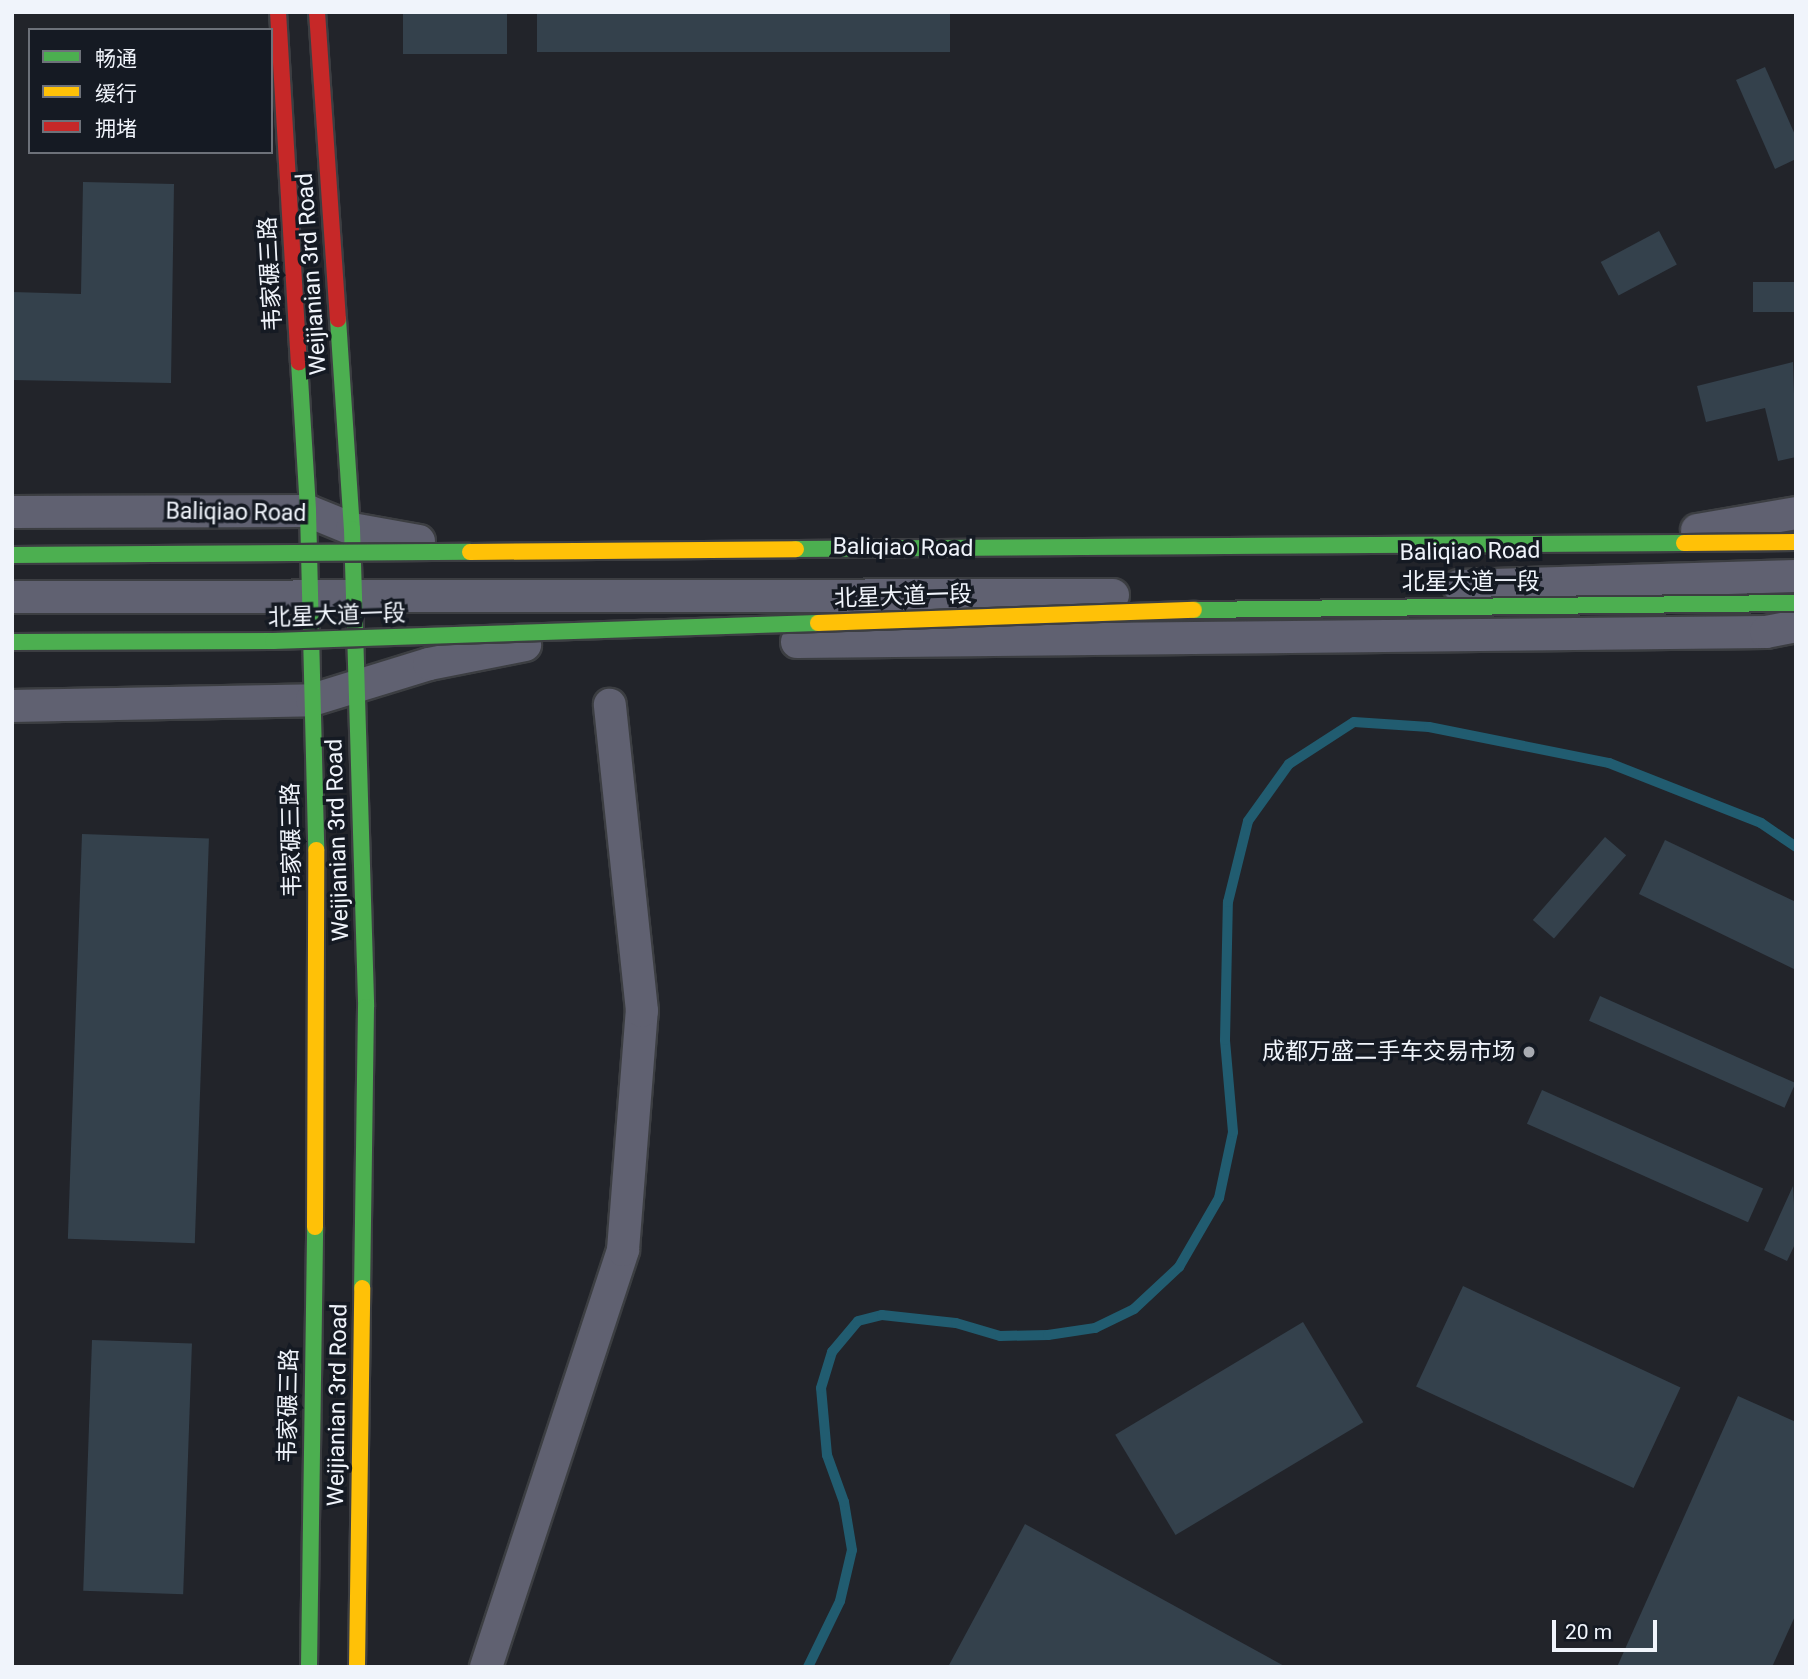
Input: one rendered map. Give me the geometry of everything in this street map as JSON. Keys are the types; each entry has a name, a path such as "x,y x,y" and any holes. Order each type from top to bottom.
{"main road":[{"name":"韦家碾三路","path":"278,12 308,511 318,954 309,1667"},
{"name":"Weijianian 3rd Road","path":"317,12 352,528 366,1007 357,1667"},
{"name":"北星大道一段","path":"12,555 1796,542"},
{"name":"北星大道一段","path":"12,642 273,641 1338,606 1796,603"}],"street":[{"name":"Baliqiao Road","path":"12,512 308,511 352,528 425,542 1526,555 1796,513"},
{"name":"Baliqiao Road","path":"12,597 1161,594 1796,576"},
{"path":"12,706 312,700 429,664 530,644 1766,632 1796,626"},
{"path":"486,1667 623,1250 642,1011 610,705"}],"building":[{"path":"403,12 507,12 507,54 403,54"},
{"path":"537,12 950,12 950,52 537,52"},
{"path":"1765,67 1796,137 1796,159 1775,169 1736,80"},
{"path":"83,182 174,184 171,383 12,380 12,292 81,294"},
{"path":"1659,231 1677,265 1619,296 1601,262"},
{"path":"1753,282 1796,282 1796,312 1753,312"},
{"path":"1793,362 1796,457 1778,461 1765,408 1706,422 1697,386"},
{"path":"82,834 209,838 195,1243 68,1239"},
{"path":"1605,837 1626,855 1554,938 1533,920"},
{"path":"1665,840 1796,902 1796,970 1639,894"},
{"path":"1600,996 1795,1083 1785,1108 1589,1021"},
{"path":"1542,1090 1763,1188 1748,1222 1527,1124"},
{"path":"1793,1186 1796,1242 1787,1261 1764,1250"},
{"path":"1463,1286 1681,1387 1634,1488 1416,1387"},
{"path":"1303,1322 1363,1422 1176,1535 1115,1435"},
{"path":"92,1340 192,1343 183,1594 83,1591"},
{"path":"1738,1396 1796,1422 1796,1614 1772,1667 1617,1667"},
{"path":"1025,1524 1286,1667 948,1667"}],"waterway":[{"path":"808,1667 840,1601 852,1550 844,1502 827,1455 821,1388 832,1352 858,1321 882,1315 956,1323 1000,1336 1048,1335 1095,1328 1134,1309 1179,1267 1219,1198 1233,1132 1225,1040 1228,902 1248,821 1289,764 1354,722 1429,727 1609,763 1761,823 1796,847"}],"traffic: fast":[{"path":"338,319 352,529 366,1007 362,1288"},
{"path":"299,362 308,511 316,850"},
{"path":"796,549 1684,543"},
{"path":"12,555 470,552"},
{"path":"1194,610 1796,603"},
{"path":"12,642 273,641 818,623"},
{"path":"309,1667 315,1227"}],"traffic: slow":[{"path":"1684,543 1796,542"},
{"path":"470,552 796,549"},
{"path":"818,623 1194,610"},
{"path":"315,1227 316,850"},
{"path":"357,1667 362,1288"}],"traffic: jam":[{"path":"278,12 299,362"},
{"path":"317,12 338,319"}],"place":[{"name":"成都万盛二手车交易市场","path":"1529,1052"}]}
